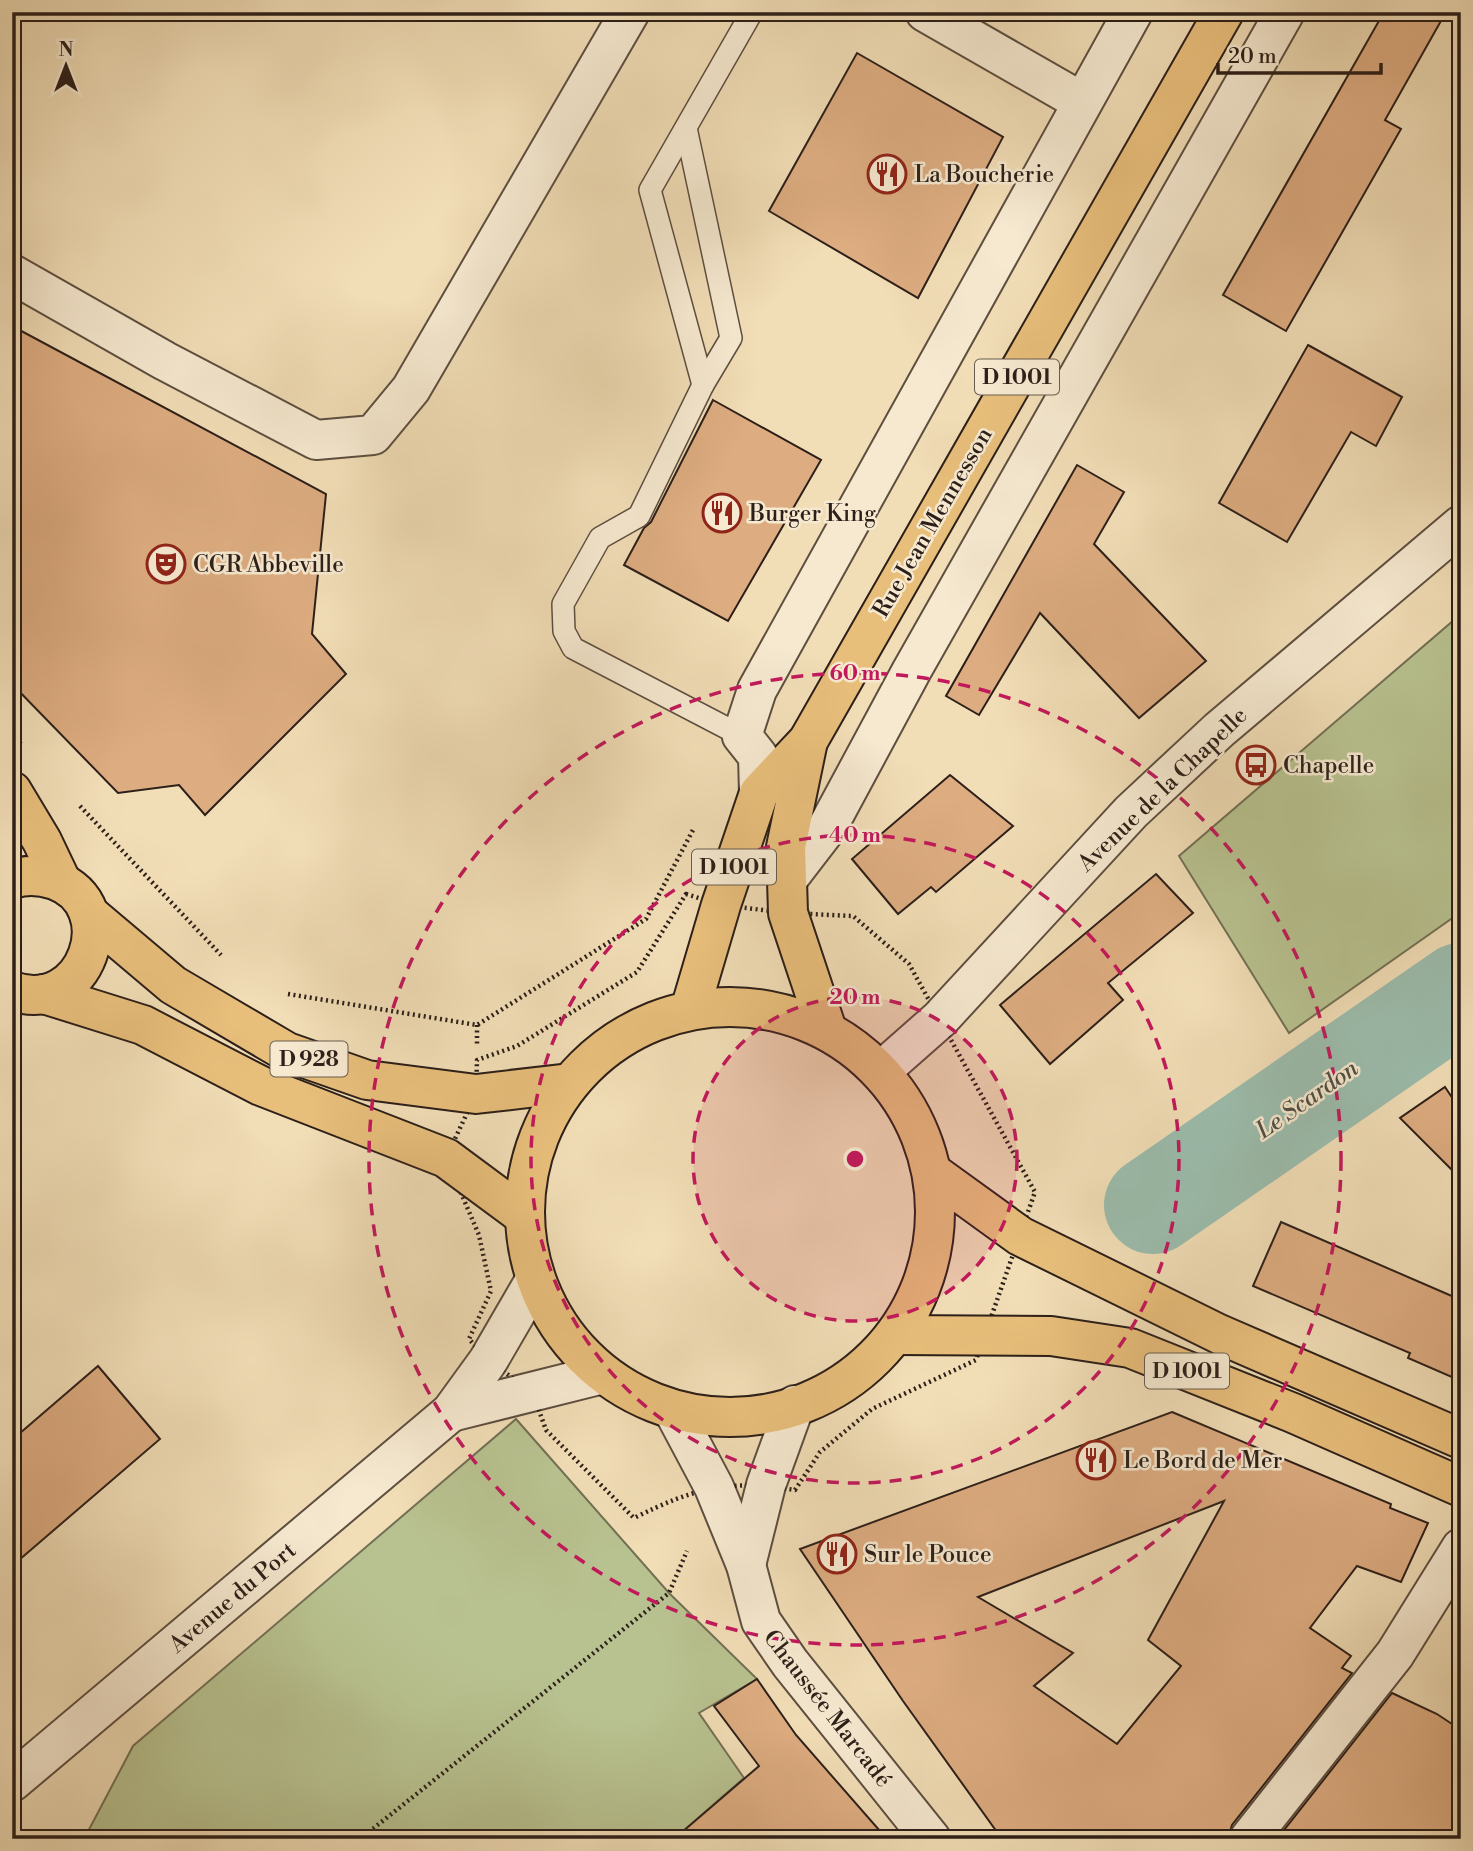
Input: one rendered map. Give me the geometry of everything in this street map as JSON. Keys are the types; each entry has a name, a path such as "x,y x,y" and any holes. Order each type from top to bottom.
{"main road":[{"name":"Rue Jean Mennesson","path":"690,1010 721,905 760,793 807,741 1224,12"},
{"name":"Rue Jean Mennesson","path":"807,741 786,847 788,897 827,1030"},
{"path":"12,791 43,841 62,883"},
{"path":"12,879 42,875 62,883 78,896 89,914 92,934 89,955 79,974 63,987 28,993"},
{"name":"D 928","path":"89,914 173,985 287,1052 367,1080 476,1094 570,1083"},
{"name":"D 928","path":"28,993 143,1025 261,1086 446,1158 523,1215"},
{"path":"724,1006 777,1011 827,1030 881,1071 914,1118 933,1172 935,1238 917,1300 895,1335 862,1369 795,1405 768,1415 720,1418 673,1410 636,1395 603,1374 561,1332 535,1280 523,1215 528,1165 546,1118 590,1059 618,1038 690,1010 724,1006"},
{"name":"D 1001","path":"933,1172 1020,1236 1219,1334 1461,1439"},
{"name":"D 1001","path":"895,1335 1051,1336 1130,1348 1293,1413 1461,1486"}],"street":[{"path":"12,274 165,361 316,440 373,435 411,389 630,12"},
{"path":"925,12 1082,102"},
{"path":"760,793 758,755 742,736 757,690 1133,12"},
{"path":"788,897 912,670 1285,12"},
{"name":"Avenue de la Chapelle","path":"881,1071 940,1019 1131,812 1219,730 1461,525"},
{"name":"Avenue du Port","path":"12,1782 451,1412 488,1361 535,1280"},
{"name":"Avenue du Port","path":"451,1412 603,1374"},
{"name":"Chaussée Marcadé","path":"746,1565 766,1485 795,1405"},
{"name":"Chaussée Marcadé","path":"673,1410 746,1565 761,1621 790,1663 931,1839"},
{"path":"1249,1839 1395,1654 1461,1548"}],"lane":[{"path":"703,385 650,190 752,12"},
{"path":"686,128 731,338 703,385 639,516 600,538 563,604 564,631 573,648 742,736"}],"path":[{"path":"12,735 31,754"},
{"path":"77,803 225,960"},
{"path":"280,993 477,1025 646,919 697,821"},
{"path":"687,894 721,905 788,897 853,916 909,964 1035,1192 976,1360 872,1409 820,1452 795,1490 766,1485 683,1494 634,1518 546,1430 532,1391 488,1361 469,1339 491,1290 479,1235 446,1158 476,1094 477,1060 517,1046 637,972 687,894"},
{"path":"360,1839 668,1593 689,1546"}],"green space":[{"path":"1461,614 1461,912 1289,1033 1179,856"},
{"path":"516,1419 669,1593 757,1679 699,1713 744,1778 674,1839 84,1839 133,1746"}],"building":[{"path":"1384,12 1446,12 1385,120 1401,129 1286,331 1223,295"},
{"name":"La Boucherie","path":"857,53 1003,137 918,298 769,211"},
{"name":"CGR Abbeville","path":"12,326 326,494 312,634 346,674 205,815 179,785 118,793 12,684"},
{"path":"1308,345 1402,397 1376,446 1351,432 1287,542 1219,503"},
{"name":"Burger King","path":"713,400 821,460 728,621 624,565 644,528 651,522"},
{"path":"1077,465 1124,492 1094,544 1206,661 1139,718 1040,613 979,715 946,696"},
{"path":"950,775 1013,826 936,892 931,887 898,914 852,859"},
{"path":"1156,874 1193,913 1108,983 1123,1000 1050,1064 1000,1005"},
{"path":"1445,1087 1461,1111 1461,1179 1400,1118"},
{"path":"1281,1222 1461,1300 1461,1381 1408,1358 1410,1353 1253,1286"},
{"path":"98,1366 160,1439 12,1566 12,1440"},
{"path":"1172,1412 1391,1504 1390,1508 1428,1523 1401,1582 1357,1566 1310,1628 1351,1656 1342,1668 1352,1673 1232,1825 1228,1839 1002,1839 903,1701 800,1549","holes":["1224,1501 1148,1640 1181,1666 1117,1744 1034,1686 1073,1653 978,1597"]},
{"path":"757,1679 796,1735 887,1839 674,1839 759,1766 714,1706"},
{"path":"1392,1693 1437,1714 1461,1730 1461,1839 1277,1839"}],"waterway":[{"name":"Le Scardon","path":"1153,1205 1461,992"}],"place":[{"name":"La Boucherie","path":"887,174"},
{"name":"Burger King","path":"722,513"},
{"name":"CGR Abbeville","path":"166,564"},
{"name":"Chapelle","path":"1256,765"},
{"name":"Le Bord de Mer","path":"1096,1460"},
{"name":"Sur le Pouce","path":"837,1554"}]}
